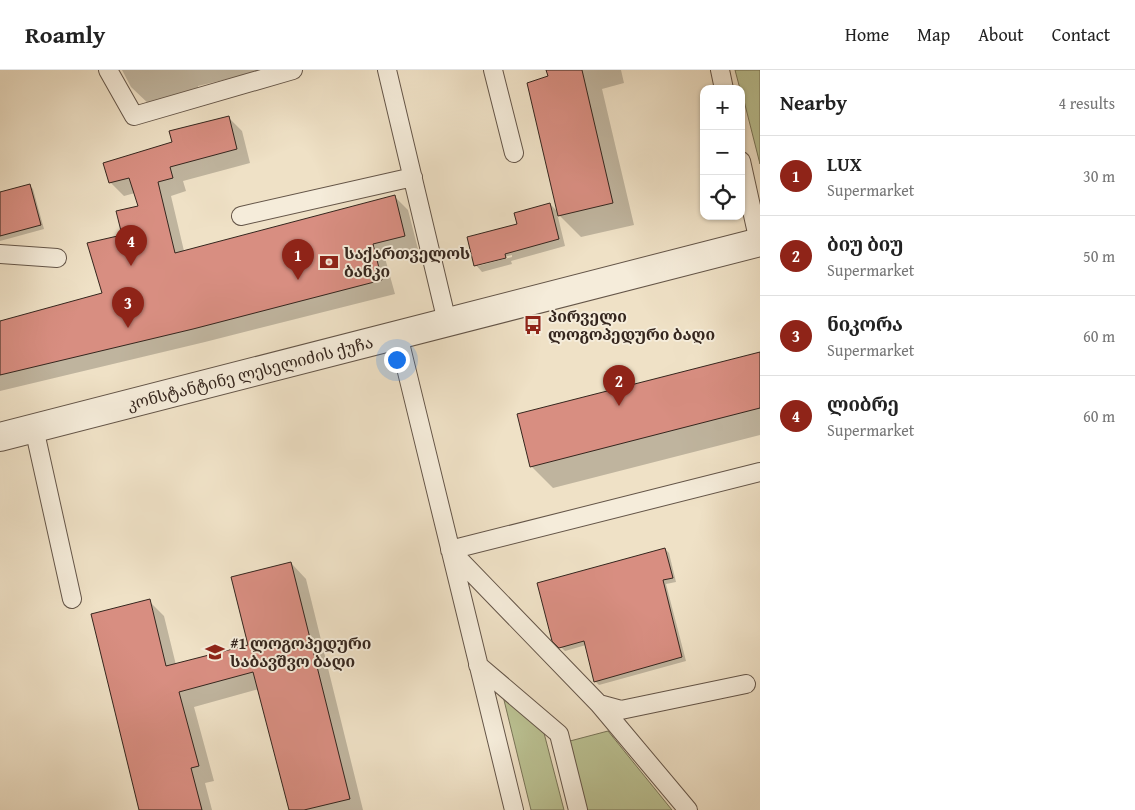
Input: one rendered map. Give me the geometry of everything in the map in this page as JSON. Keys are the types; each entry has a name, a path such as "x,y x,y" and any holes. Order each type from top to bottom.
{"street":[{"name":"კონსტანტინე ლესელიძის ქუჩა","path":"0,437 760,242"}],"lane":[{"path":"108,70 134,116 292,70"},
{"path":"388,70 447,322"},
{"path":"493,70 514,152"},
{"path":"720,70 723,85"},
{"path":"744,175 760,242"},
{"path":"241,216 413,177"},
{"path":"0,254 58,258"},
{"path":"398,335 514,810"},
{"path":"34,428 72,599"},
{"path":"450,550 760,472"},
{"path":"450,550 599,704 688,810"},
{"path":"478,665 559,734 578,810"},
{"path":"599,704 621,710 746,684"}],"green space":[{"path":"735,70 760,70 760,164 745,105 745,85 739,85"},
{"path":"503,696 544,733 564,810 531,810"},
{"path":"608,731 672,810 587,810 570,741"}],"building":[{"path":"546,70 582,70 613,203 558,216 527,83 548,76"},
{"path":"229,116 237,149 170,167 173,178 158,182 175,253 395,195 405,236 373,244 382,280 193,329 0,375 0,321 102,293 87,243 122,235 116,211 138,206 129,178 109,183 103,163 172,142 169,131"},
{"path":"30,184 41,225 0,236 0,192"},
{"path":"550,203 559,239 505,254 506,258 474,266 467,237 517,224 514,213"},
{"path":"760,352 760,408 530,467 517,414"},
{"path":"665,548 673,578 663,580 682,657 594,682 584,641 559,648 552,641 537,583"},
{"path":"291,562 350,799 304,810 289,810 253,672 179,692 199,766 191,768 202,810 139,810 91,614 150,599 166,666 248,645 231,577"}],"place":[{"name":"საქართველოს ბანკი","path":"329,262"},
{"name":"ლიბრე","path":"131,266"},
{"name":"LUX","path":"298,280"},
{"name":"პირველი ლოგოპედური ბაღი","path":"533,325"},
{"name":"ნიკორა","path":"128,328"},
{"name":"ბიუ ბიუ","path":"619,406"},
{"name":"#1 ლოგოპედური საბავშვო ბაღი","path":"215,652"}]}
